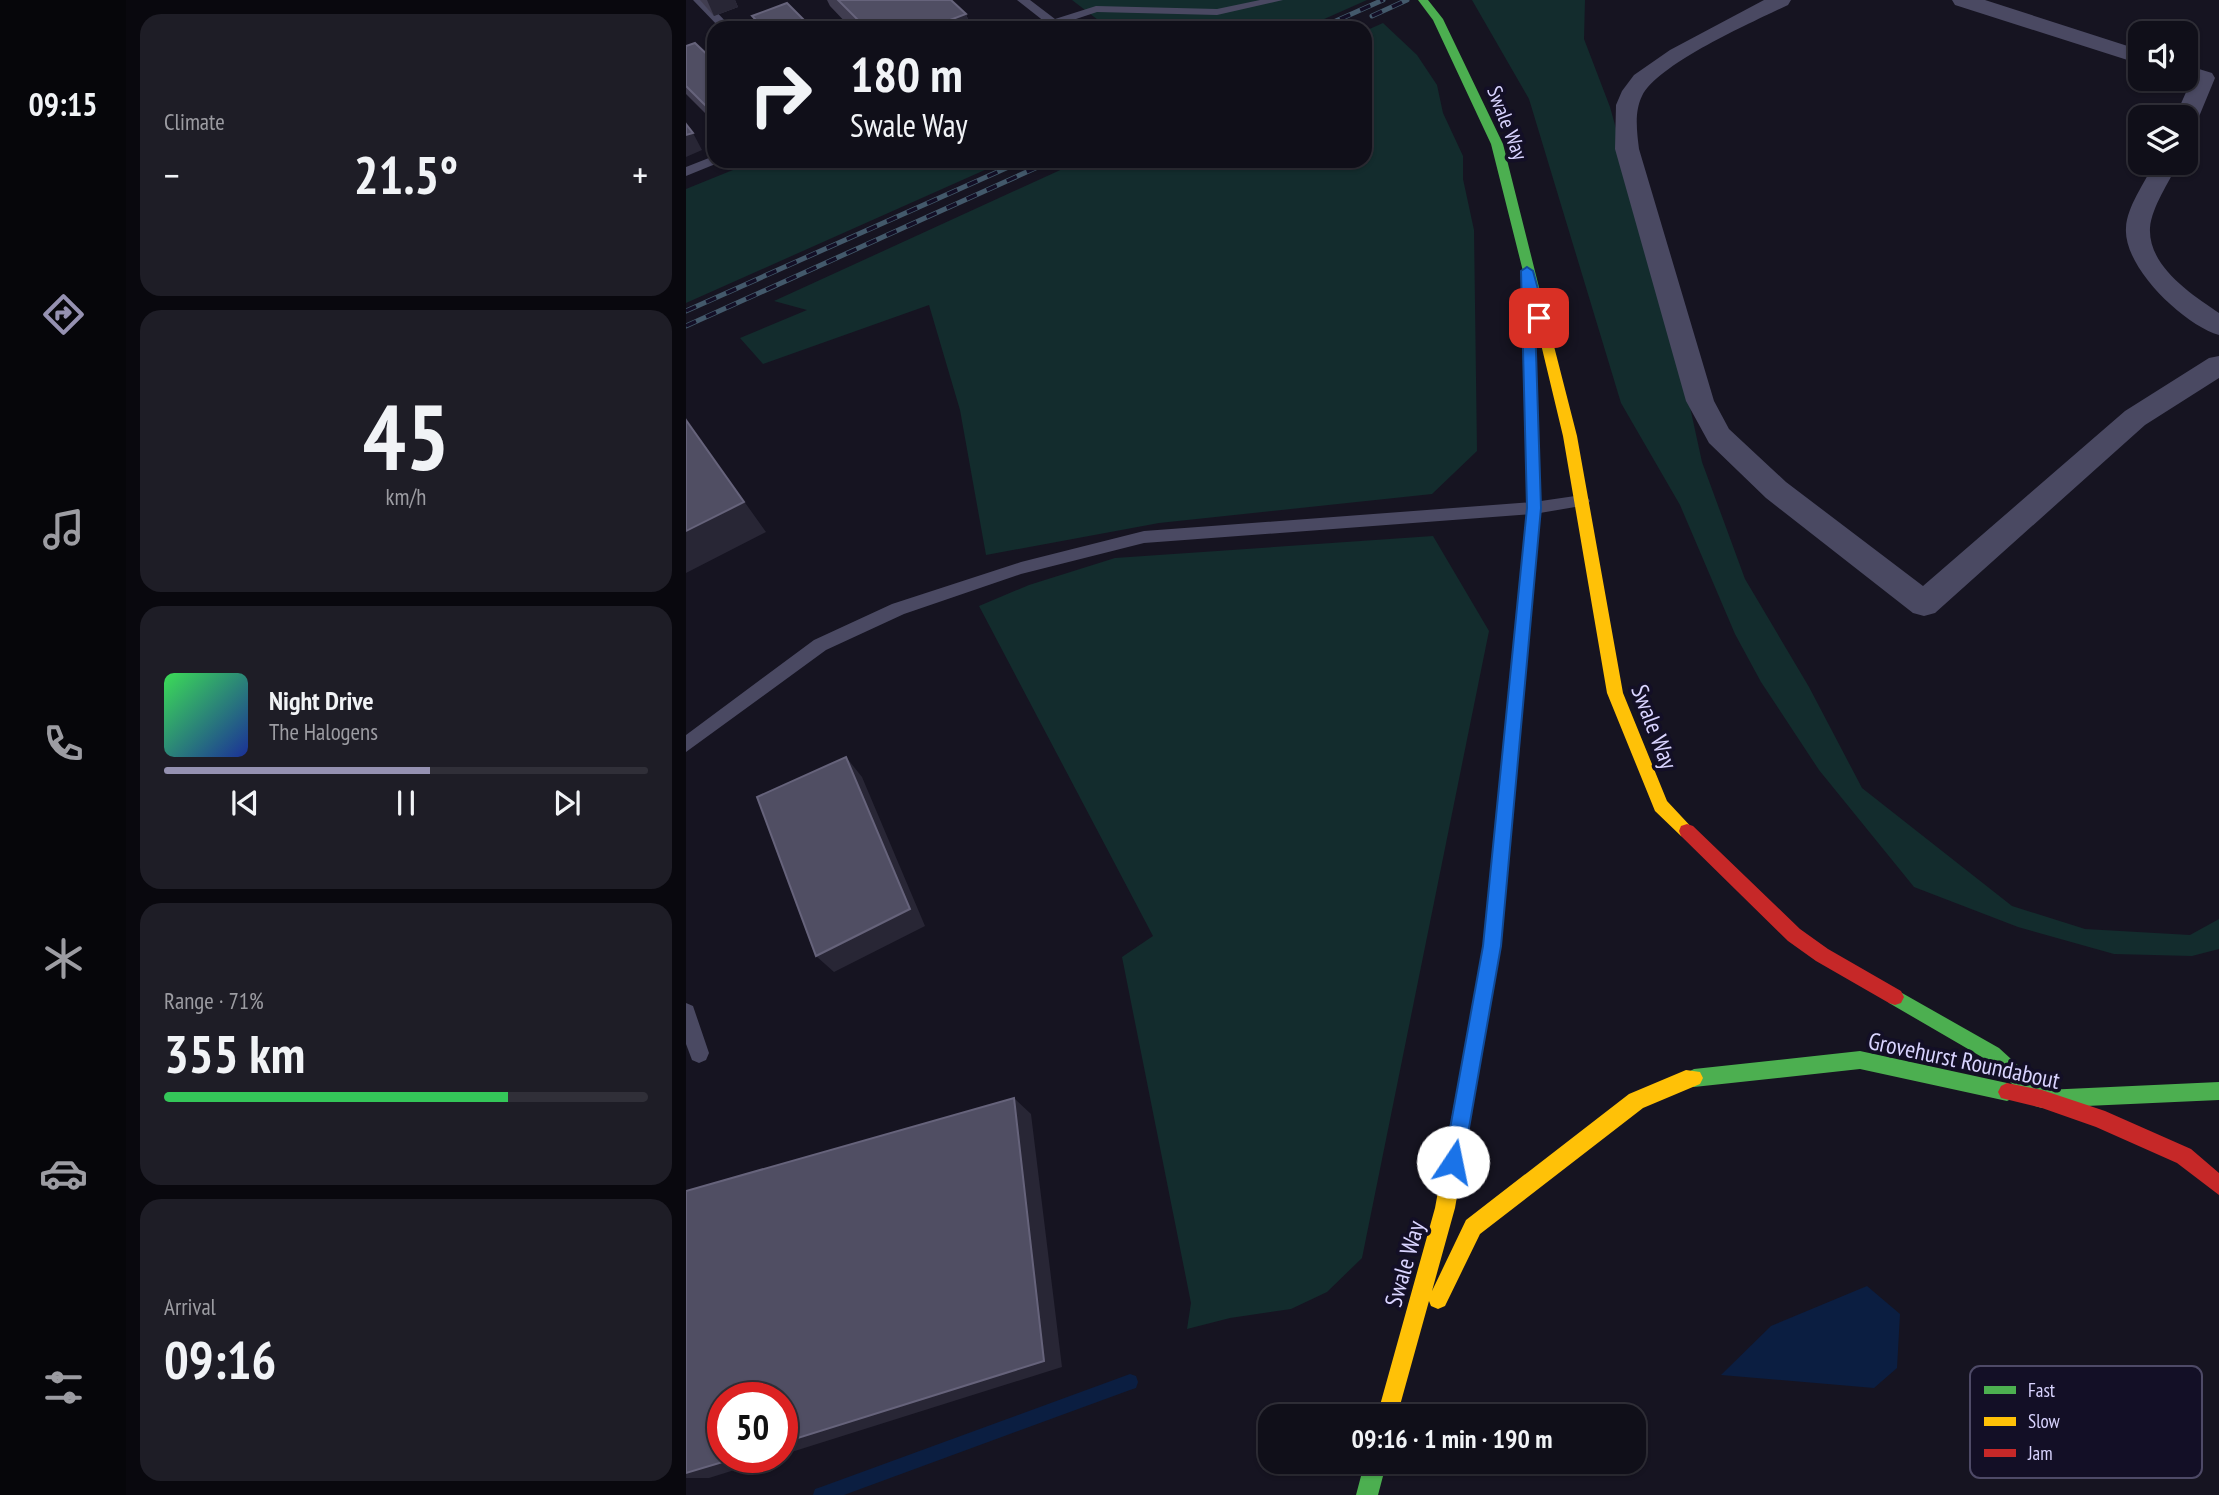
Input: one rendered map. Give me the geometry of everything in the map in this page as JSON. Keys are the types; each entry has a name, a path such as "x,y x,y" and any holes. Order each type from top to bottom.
{"main road":[{"name":"Swale Way","path":"1423,0 1438,19 1497,144 1570,436 1615,693 1661,806 1794,935 1822,955 1993,1054 2042,1099"},
{"name":"Swale Way","path":"1393,1392 1445,1208 1492,946 1534,508 1527,271"},
{"name":"Grovehurst Roundabout","path":"1392,1404 1393,1392 1473,1227 1636,1101 1686,1079 1860,1060 2042,1099 2098,1118 2185,1156 2219,1185"},
{"path":"2042,1099 2219,1091"},
{"path":"1390,1404 1393,1392"},
{"path":"1367,1495 1373,1474"}],"street":[{"path":"1780,0 1661,64 1642,78 1632,92 1624,118 1627,149 1700,401 1719,436 1776,490 1924,604 2134,418 2219,365"},
{"path":"1963,0 2128,53"},
{"path":"2192,105 2204,78 2198,76"},
{"path":"2161,175 2138,226 2138,242 2157,275 2182,300 2219,326"}],"lane":[{"path":"699,0 719,21"},
{"path":"1023,0 1051,21"},
{"path":"1060,21 1096,9 1216,12 1278,0"},
{"path":"686,172 707,163"},
{"path":"686,745 820,645 898,609 1021,568 1144,537 1534,508 1582,501"},
{"path":"686,1013 699,1053"}],"green space":[{"path":"1072,0 1367,0 1320,21 1099,21"},
{"path":"1472,0 1585,0 1584,39 1610,107 1678,352 1702,462 1745,579 1809,687 1862,788 2012,906 2085,929 2190,935 2219,919 2219,949 2192,956 2114,954 2018,927 1914,887 1819,770 1761,682 1735,634 1680,505 1621,403 1529,99"},
{"path":"1383,23 1417,55 1437,85 1443,113 1463,156 1463,179 1474,230 1477,451 1432,494 1159,523 986,555 960,410 929,305 763,364 740,338 807,310 774,301 1065,168 1372,168 1372,28"},
{"path":"738,168 989,168 686,303 686,189"},
{"path":"1433,536 1489,631 1362,1258 1327,1292 1291,1309 1230,1318 1187,1329 1191,1303 1122,957 1153,936 979,606 1029,585 1115,558"}],"water":[{"path":"1867,1286 1900,1314 1897,1368 1874,1388 1721,1375 1771,1326"}],"building":[{"path":"838,0 951,0 966,14 948,21 859,21"},
{"path":"787,3 805,21 757,21 752,16"},
{"path":"695,43 707,54 707,107 686,86 686,46"},
{"path":"686,124 693,133 686,135"},
{"path":"686,420 744,502 686,531"},
{"path":"846,757 910,909 816,956 757,797"},
{"path":"1014,1098 1044,1361 798,1438 798,1382 707,1382 707,1467 686,1473 686,1191"}],"waterway":[{"path":"821,1495 1130,1382"}],"railway":[{"path":"1336,21 1383,0"},
{"path":"1372,16 1407,0"},
{"path":"686,311 1006,168"},
{"path":"686,326 1036,168"}],"traffic: fast":[{"path":"1423,0 1438,19 1497,144 1540,315"},
{"path":"1474,1045 1492,945 1531,540"},
{"path":"1895,997 1993,1054 2042,1099 2219,1091"},
{"path":"1694,1078 1860,1060 2007,1092"},
{"path":"1367,1495 1373,1474"}],"traffic: slow":[{"path":"1540,315 1570,436 1615,693 1661,806 1687,831"},
{"path":"1393,1392 1445,1208 1474,1045"},
{"path":"1438,1299 1473,1227 1636,1101 1694,1078"},
{"path":"1390,1404 1393,1392"}],"traffic: jam":[{"path":"1529,340 1534,508 1531,540"},
{"path":"1687,831 1794,935 1822,955 1895,997"},
{"path":"2007,1092 2042,1099 2098,1118 2184,1156 2219,1185"}],"route":[{"path":"1453,1162 1492,946 1534,508 1527,271 1539,318"}]}
